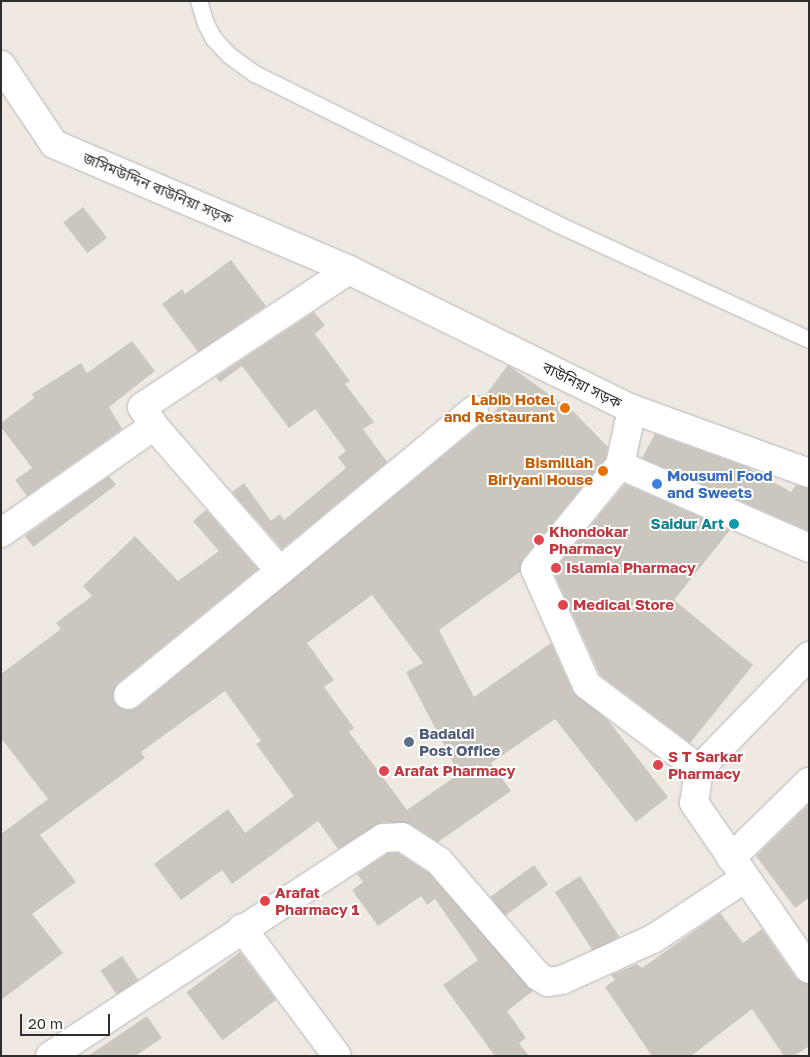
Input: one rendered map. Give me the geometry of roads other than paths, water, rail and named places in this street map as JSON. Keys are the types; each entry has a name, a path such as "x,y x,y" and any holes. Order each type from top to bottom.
{"street":[{"name":"জসিমউদ্দিন বাউনিয়া সড়ক","path":"1,65 54,144 349,270"},
{"name":"বাউনিয়া সড়ক","path":"349,270 632,409 620,465"},
{"path":"280,571 154,426 142,408 349,270"},
{"path":"632,409 809,473"},
{"path":"128,695 474,410"},
{"path":"1,533 154,426"},
{"path":"699,769 587,685 535,569 620,465 809,548"},
{"path":"809,656 699,769 694,803 809,969"},
{"path":"50,1056 242,928 383,838 402,837 439,860 538,976 548,982 562,980 653,939 738,868 809,782"},
{"path":"242,928 337,1056"}],"lane":[{"path":"200,1 206,24 214,39 230,56 255,74 557,224 809,340"}],"place":[{"name":"Labib Hotel and Restaurant","path":"565,408"},
{"name":"Bismillah Biriyani House","path":"603,471"},
{"name":"Mousumi Food and Sweets","path":"657,484"},
{"name":"Saidur Art","path":"734,524"},
{"name":"Khondokar Pharmacy","path":"539,540"},
{"name":"Islamia Pharmacy","path":"556,568"},
{"name":"Medical Store","path":"563,605"},
{"name":"Badaldi Post Office","path":"409,742"},
{"name":"S T Sarkar Pharmacy","path":"658,765"},
{"name":"Arafat Pharmacy","path":"384,771"},
{"name":"Arafat Pharmacy 1","path":"265,901"}]}
